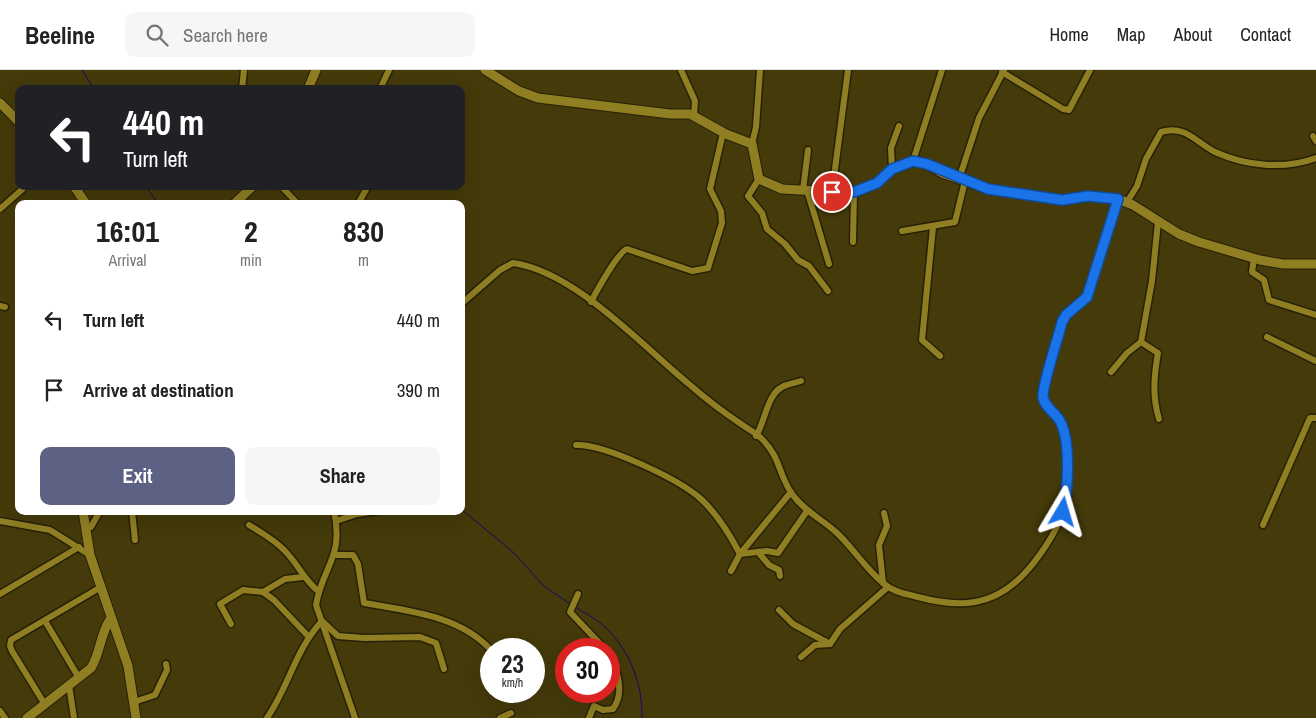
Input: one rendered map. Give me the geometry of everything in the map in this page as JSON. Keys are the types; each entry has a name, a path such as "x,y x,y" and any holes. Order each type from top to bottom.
{"street":[{"path":"242,85 244,70"},
{"path":"310,85 316,70"},
{"path":"382,85 389,70"},
{"path":"485,70 519,91 538,98 694,116 723,132 752,144"},
{"path":"681,70 695,101 694,116"},
{"path":"760,70 757,118 752,144 759,179 748,196 762,213 767,229 785,244 798,260 809,266 828,291"},
{"path":"832,192 848,70"},
{"path":"913,161 942,70"},
{"path":"902,231 949,224 958,218 958,202 962,180 979,118 1003,71 1064,109 1070,110 1090,70"},
{"path":"0,103 15,118"},
{"path":"892,169 891,148 899,126"},
{"path":"1127,202 1137,186 1146,159 1161,132 1173,129 1181,130 1216,152 1251,164 1278,165 1305,162 1316,158"},
{"path":"591,302 601,280 612,268 623,250 627,249 692,271 708,268 722,223 722,211 710,189 723,132"},
{"path":"808,150 805,190 829,264"},
{"path":"759,179 782,189 854,192 877,183 892,169 913,161 927,164 962,180 988,189 1062,200 1088,196 1118,199 1127,202 1158,222 1199,242 1254,258 1283,264 1316,264"},
{"path":"0,209 21,190"},
{"path":"238,200 249,190"},
{"path":"285,190 294,200"},
{"path":"853,242 854,192"},
{"path":"465,301 500,270 513,263 548,274 591,302 621,325 703,396 756,435 777,456 782,476 790,492 807,511 838,534 856,556 885,585 901,593 952,605 973,603 1004,592 1027,571 1059,521 1066,496 1065,437 1061,422 1044,402 1044,389 1062,322 1066,315 1087,297 1118,199"},
{"path":"1111,372 1126,353 1141,342 1152,281 1158,222"},
{"path":"933,227 922,340 940,356"},
{"path":"1254,258 1252,272 1264,280 1269,300 1316,315"},
{"path":"1267,337 1316,361"},
{"path":"1141,342 1158,353 1154,387 1155,404 1160,419"},
{"path":"756,435 762,427 771,400 780,387 801,381"},
{"path":"1263,525 1310,418 1316,418"},
{"path":"576,445 586,445 639,464 702,499 725,529 740,554"},
{"path":"731,571 740,554 790,492"},
{"path":"740,554 758,552 778,553 807,511"},
{"path":"884,513 887,526 879,545 885,585"},
{"path":"84,515 90,555 128,666 136,718"},
{"path":"86,530 91,527 98,515"},
{"path":"132,515 135,540"},
{"path":"335,515 338,539 335,554 318,592 316,605 354,718"},
{"path":"336,521 354,515"},
{"path":"0,521 50,530 90,555"},
{"path":"249,525 273,540 286,552 303,577 318,592"},
{"path":"0,594 76,546 84,544 86,530"},
{"path":"758,552 769,565 778,570 780,576"},
{"path":"335,554 353,555 358,564 364,603 425,614 470,632 480,641"},
{"path":"263,592 285,579 303,577"},
{"path":"830,644 840,629 885,585"},
{"path":"44,702 10,646 12,640 101,587"},
{"path":"231,624 220,604 243,590 263,592 274,600 308,636"},
{"path":"578,594 570,612 595,638"},
{"path":"779,610 793,624 830,644"},
{"path":"27,718 44,702 91,668 96,660 103,630 112,618"},
{"path":"45,621 79,678"},
{"path":"267,718 278,703 308,636 322,621"},
{"path":"322,621 338,636 364,638 420,637 436,643 444,669"},
{"path":"801,657 815,645 830,644"},
{"path":"134,702 155,696 167,670 166,664"},
{"path":"69,684 74,718"},
{"path":"588,718 594,706 602,710 613,709 617,703"},
{"path":"0,711 5,718"},
{"path":"500,718 511,713"}],"waterway":[{"path":"82,70 91,85"},
{"path":"148,190 156,200"},
{"path":"465,512 514,553 544,586 570,604"},
{"path":"577,608 603,625 622,647 637,681 642,706 642,718"}],"route":[{"path":"832,192 854,192 877,183 892,169 913,161 927,164 959,179 988,189 1062,200 1088,196 1118,199 1087,297 1066,315 1062,322 1044,389 1044,402 1061,422 1065,437 1066,496 1063,512"}]}
